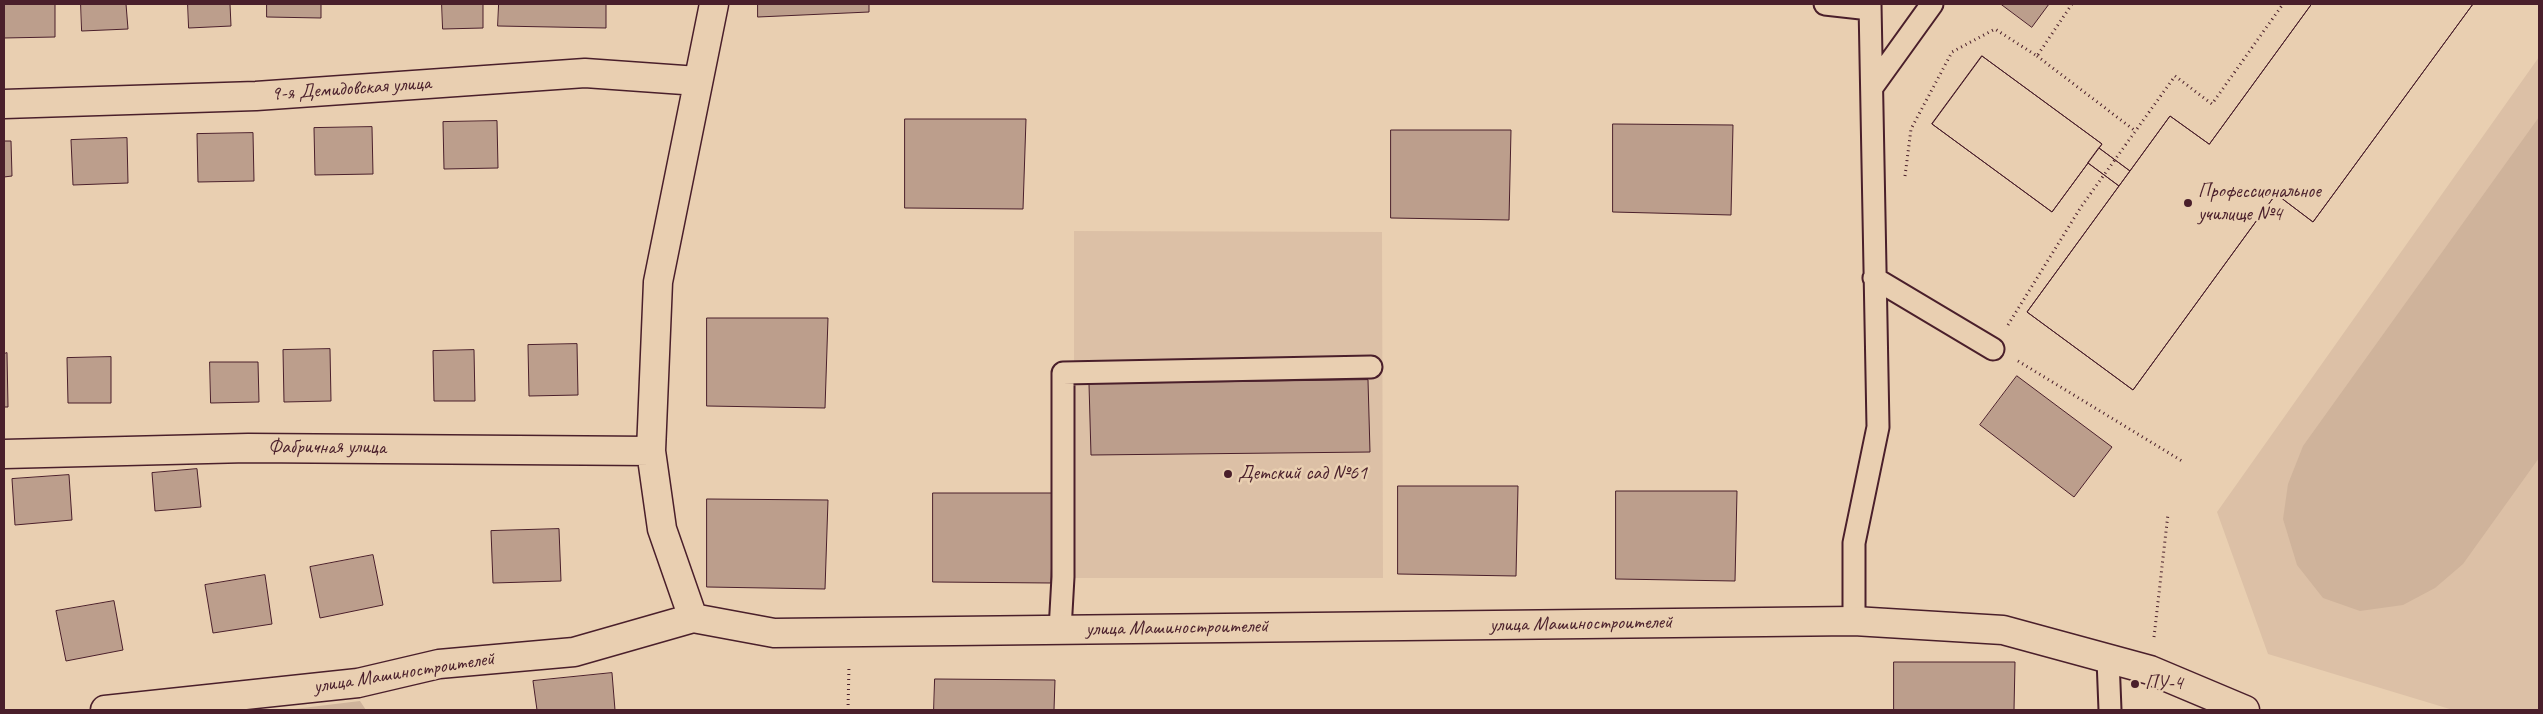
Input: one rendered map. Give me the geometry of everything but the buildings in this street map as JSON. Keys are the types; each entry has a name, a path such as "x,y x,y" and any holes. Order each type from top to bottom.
{"street":[{"path":"693,618 662,529 651,451 658,282 714,4"},
{"name":"9-я Демидовская улица","path":"4,104 256,96 586,73 698,81"},
{"name":"Фабричная улица","path":"4,454 248,448 651,451"},
{"name":"улица Машиностроителей","path":"104,710 358,683 439,664 574,652 693,618 774,633 1854,621 2003,630 2150,670 2245,710"}],"lane":[{"path":"1825,4 1870,6 1878,427 1854,543 1854,621"},
{"path":"1873,86 1932,4"},
{"path":"1874,278 1993,349"},
{"path":"1060,630 1063,576 1063,372 1371,367"},
{"path":"2108,659 2110,710"}],"path":[{"path":"2037,56 2072,4"},
{"path":"2182,462 2027,366 1993,349 2081,207 2134,130 2175,76 2212,104 2283,4"},
{"path":"1904,185 1911,129 1952,52 1995,29 2037,56 2134,130"},
{"path":"2150,670 2168,514"},
{"path":"848,710 850,632"}],"shaded area":[{"path":"2539,57 2539,710 2453,710 2268,654 2217,512"},
{"path":"2539,117 2539,458 2463,564 2435,588 2403,605 2360,611 2323,598 2297,565 2283,519 2288,484 2303,446"},
{"name":"Детский сад №61","path":"1074,231 1382,232 1383,578 1074,578"},
{"path":"360,701 366,710 286,710"}],"place":[{"name":"Профессиональное училище №4","path":"2188,203"},
{"name":"Детский сад №61","path":"1228,474"},
{"name":"ПУ-4","path":"2135,684"}]}
